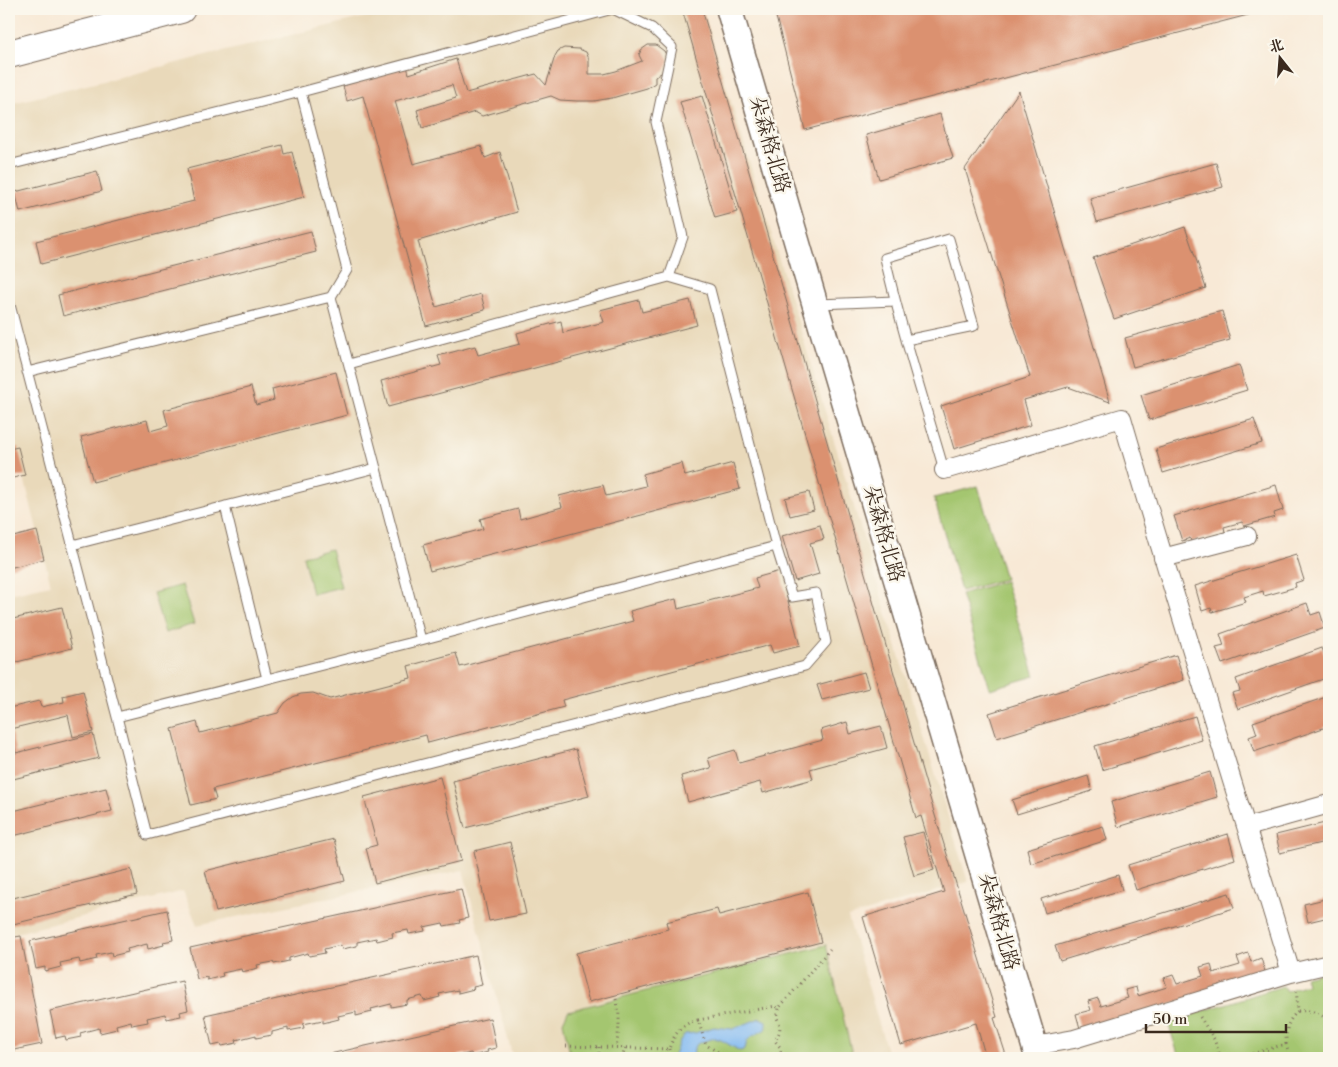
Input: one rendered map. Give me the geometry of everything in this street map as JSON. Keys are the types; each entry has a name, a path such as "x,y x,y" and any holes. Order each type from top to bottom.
{"main road":[{"path":"9,54 181,9"}],"street":[{"name":"朵森格北路","path":"729,9 1037,1052"},
{"path":"944,470 1122,418 1163,558 1291,973"},
{"path":"1163,558 1246,536"},
{"path":"1247,827 1329,804"},
{"path":"1037,1052 1291,973 1329,964"}],"lane":[{"path":"9,165 301,92 613,9 652,28 672,47 656,122 683,237 669,277"},
{"path":"27,372 331,297 347,270 301,92"},
{"path":"906,340 974,326 949,239 885,258 895,301 906,340 944,470"},
{"path":"9,301 147,835 805,666 826,642 816,593 792,597 776,546 710,289 669,277 349,364"},
{"path":"331,297 421,640"},
{"path":"815,304 895,301"},
{"path":"72,545 376,468"},
{"path":"226,506 267,679"},
{"path":"118,717 421,640 776,546"}],"path":[{"path":"777,1058 780,1052 780,1047 775,1041 780,1030 780,1023 777,1018 779,1008 830,949"},
{"path":"1291,973 1296,985 1298,1011"},
{"path":"616,999 620,1021 616,1048"},
{"path":"1194,1003 1198,1014 1214,1039 1219,1053 1225,1058"},
{"path":"670,1058 669,1049 672,1041 685,1024 776,1006 779,1008"},
{"path":"1290,1058 1286,1044 1286,1032 1291,1017 1298,1011 1307,1010 1316,1012 1329,1021"},
{"path":"698,1020 706,1046 724,1058"},
{"path":"1238,1058 1286,1044"},
{"path":"566,1046 669,1049"},
{"path":"598,1058 599,1047"},
{"path":"625,1048 623,1055 625,1058"}],"shaded area":[{"path":"398,9 703,9 968,882 848,917 889,1058 513,1058 463,870 197,925 183,891 9,935 9,594 51,585 9,418 9,104"}],"green space":[{"path":"978,486 1005,579 961,591 934,498"},
{"path":"331,549 341,587 312,594 303,556"},
{"path":"1005,581 1035,676 990,689 961,594"},
{"path":"182,585 194,624 165,633 153,593"},
{"path":"826,945 853,1058 571,1058 563,1022 568,1011"},
{"path":"1329,971 1329,1058 1179,1058 1168,1022 1283,986 1286,991 1307,984 1305,977"}],"water":[{"path":"760,1018 766,1021 766,1029 751,1037 747,1041 745,1049 740,1051 715,1038 698,1043 694,1048 693,1058 673,1058 679,1042 685,1034 714,1027 733,1029"}],"building":[{"path":"682,9 702,9 934,812 997,1017 994,1018 1007,1058 986,1058 976,1023 901,1045 863,917 944,892 921,816 916,818"},
{"path":"774,9 1271,9 805,130"},
{"path":"648,45 656,45 664,51 669,60 664,71 655,77 655,83 647,88 612,98 577,101 560,100 551,96 482,116 475,112 422,128 417,110 456,98 452,85 395,101 413,164 481,146 485,158 500,152 517,212 418,241 436,307 481,294 485,310 426,326 363,96 347,101 343,86 407,66 409,74 456,59 466,93 536,74 546,85 555,56 558,51 564,48 579,49 586,52 589,59 589,74 604,74 642,61 639,55 641,50"},
{"path":"1019,91 1110,402 1068,387 1024,400 1031,425 954,449 941,406 1030,377 965,169"},
{"path":"702,96 737,212 715,218 680,102"},
{"path":"940,114 953,158 879,179 866,135"},
{"path":"282,145 284,154 292,152 304,197 41,264 36,241 194,201 187,169"},
{"path":"1216,163 1223,187 1097,222 1090,198"},
{"path":"97,171 102,191 20,212 15,192"},
{"path":"1185,227 1206,288 1114,319 1093,258"},
{"path":"311,231 316,252 63,316 58,295"},
{"path":"639,300 642,312 690,300 697,325 388,407 381,381 441,365 438,356 475,346 478,355 520,344 517,333 561,321 563,333 604,322 600,310"},
{"path":"1222,311 1230,340 1133,367 1125,338"},
{"path":"1239,365 1247,390 1149,420 1141,395"},
{"path":"336,372 347,415 93,482 81,437 147,420 150,431 168,426 164,410 251,387 256,405 274,400 272,389"},
{"path":"1254,419 1262,443 1163,473 1156,449"},
{"path":"18,447 25,475 9,479 9,449"},
{"path":"682,463 685,476 733,463 740,489 430,571 423,545 483,529 480,519 518,509 520,519 562,507 559,496 603,485 606,496 646,486 643,474"},
{"path":"1276,485 1283,510 1274,513 1275,517 1244,526 1242,522 1224,527 1225,532 1191,542 1190,538 1182,541 1174,516"},
{"path":"809,492 814,510 790,516 785,498"},
{"path":"820,525 824,539 810,543 819,574 795,581 782,536"},
{"path":"37,531 44,559 9,568 9,538"},
{"path":"1296,555 1304,580 1295,583 1296,587 1264,596 1263,591 1244,597 1246,602 1212,612 1211,608 1202,611 1195,586"},
{"path":"780,571 800,646 773,653 770,645 562,700 564,707 428,743 426,735 213,789 216,799 191,805 172,729 197,722 200,733 278,713 285,703 301,694 313,693 330,699 411,678 408,666 456,653 460,667 633,621 630,611 676,599 678,609 758,588 755,578"},
{"path":"1307,603 1311,615 1320,612 1325,628 1222,664 1216,648 1224,646 1220,634"},
{"path":"62,607 72,648 9,664 9,620"},
{"path":"1322,648 1327,661 1329,660 1329,677 1238,709 1232,693 1240,691 1236,679"},
{"path":"1176,655 1184,680 997,738 989,713"},
{"path":"864,672 869,688 822,700 817,685"},
{"path":"83,691 93,732 73,737 68,715 10,729 16,753 93,734 99,758 9,780 9,708 39,701 41,707 64,702 63,696"},
{"path":"1329,696 1329,726 1254,752 1249,737 1257,734 1253,722"},
{"path":"1195,716 1202,740 1102,770 1095,746"},
{"path":"847,722 850,734 881,726 887,748 810,769 813,779 763,793 760,782 688,802 681,776 711,768 708,758 735,750 739,763 823,740 821,730"},
{"path":"576,749 589,796 465,828 453,781"},
{"path":"1210,772 1217,797 1118,827 1111,802"},
{"path":"1088,776 1092,791 1017,814 1012,800"},
{"path":"440,777 461,861 375,883 366,848 377,845 364,797"},
{"path":"106,788 112,811 9,837 9,812"},
{"path":"1329,822 1329,841 1280,853 1276,835"},
{"path":"1103,826 1107,840 1031,864 1027,849"},
{"path":"923,832 934,870 914,876 903,837"},
{"path":"1228,834 1235,859 1136,890 1128,865"},
{"path":"334,839 345,881 216,912 205,871"},
{"path":"510,842 526,914 489,921 474,851"},
{"path":"131,869 137,894 9,925 9,899"},
{"path":"1118,875 1122,890 1045,913 1041,899"},
{"path":"461,889 468,918 459,920 460,923 444,926 443,923 424,927 425,931 409,934 408,930 392,933 393,937 377,941 376,938 357,942 357,946 342,949 341,945 324,949 325,953 309,956 308,953 289,958 289,961 257,965 258,968 242,972 241,969 222,973 223,976 207,980 207,977 197,979 190,948"},
{"path":"808,892 821,942 589,1002 576,953 668,929 666,922 717,909 719,915"},
{"path":"1229,893 1234,908 1060,961 1055,946"},
{"path":"1329,898 1329,917 1308,922 1304,904"},
{"path":"167,910 173,940 163,942 164,945 148,949 147,944 127,949 128,952 112,956 111,952 96,955 97,959 80,963 79,959 60,963 61,967 45,971 45,967 36,969 30,941"},
{"path":"21,936 42,1044 9,1051 9,938"},
{"path":"1248,953 1251,962 1261,958 1266,975 1081,1032 1076,1014 1091,1010 1088,1001 1098,998 1101,1006 1128,998 1125,990 1136,987 1138,996 1167,987 1164,978 1173,975 1177,984 1203,976 1200,967 1211,964 1213,973 1240,965 1237,957"},
{"path":"476,955 482,985 473,987 474,989 458,993 458,990 439,994 440,997 424,1001 422,996 407,1000 407,1004 391,1007 391,1004 371,1009 372,1012 356,1016 356,1012 338,1016 339,1019 323,1023 323,1020 303,1024 304,1028 288,1031 288,1028 272,1032 272,1035 256,1038 256,1035 236,1040 237,1043 212,1046 205,1015"},
{"path":"182,981 188,1010 180,1012 181,1016 166,1019 165,1014 147,1018 148,1022 132,1025 131,1021 116,1025 117,1029 100,1033 99,1028 80,1033 81,1037 66,1040 65,1036 56,1038 50,1011"},
{"path":"490,1018 496,1048 472,1056 471,1053 453,1058 312,1058"}]}
